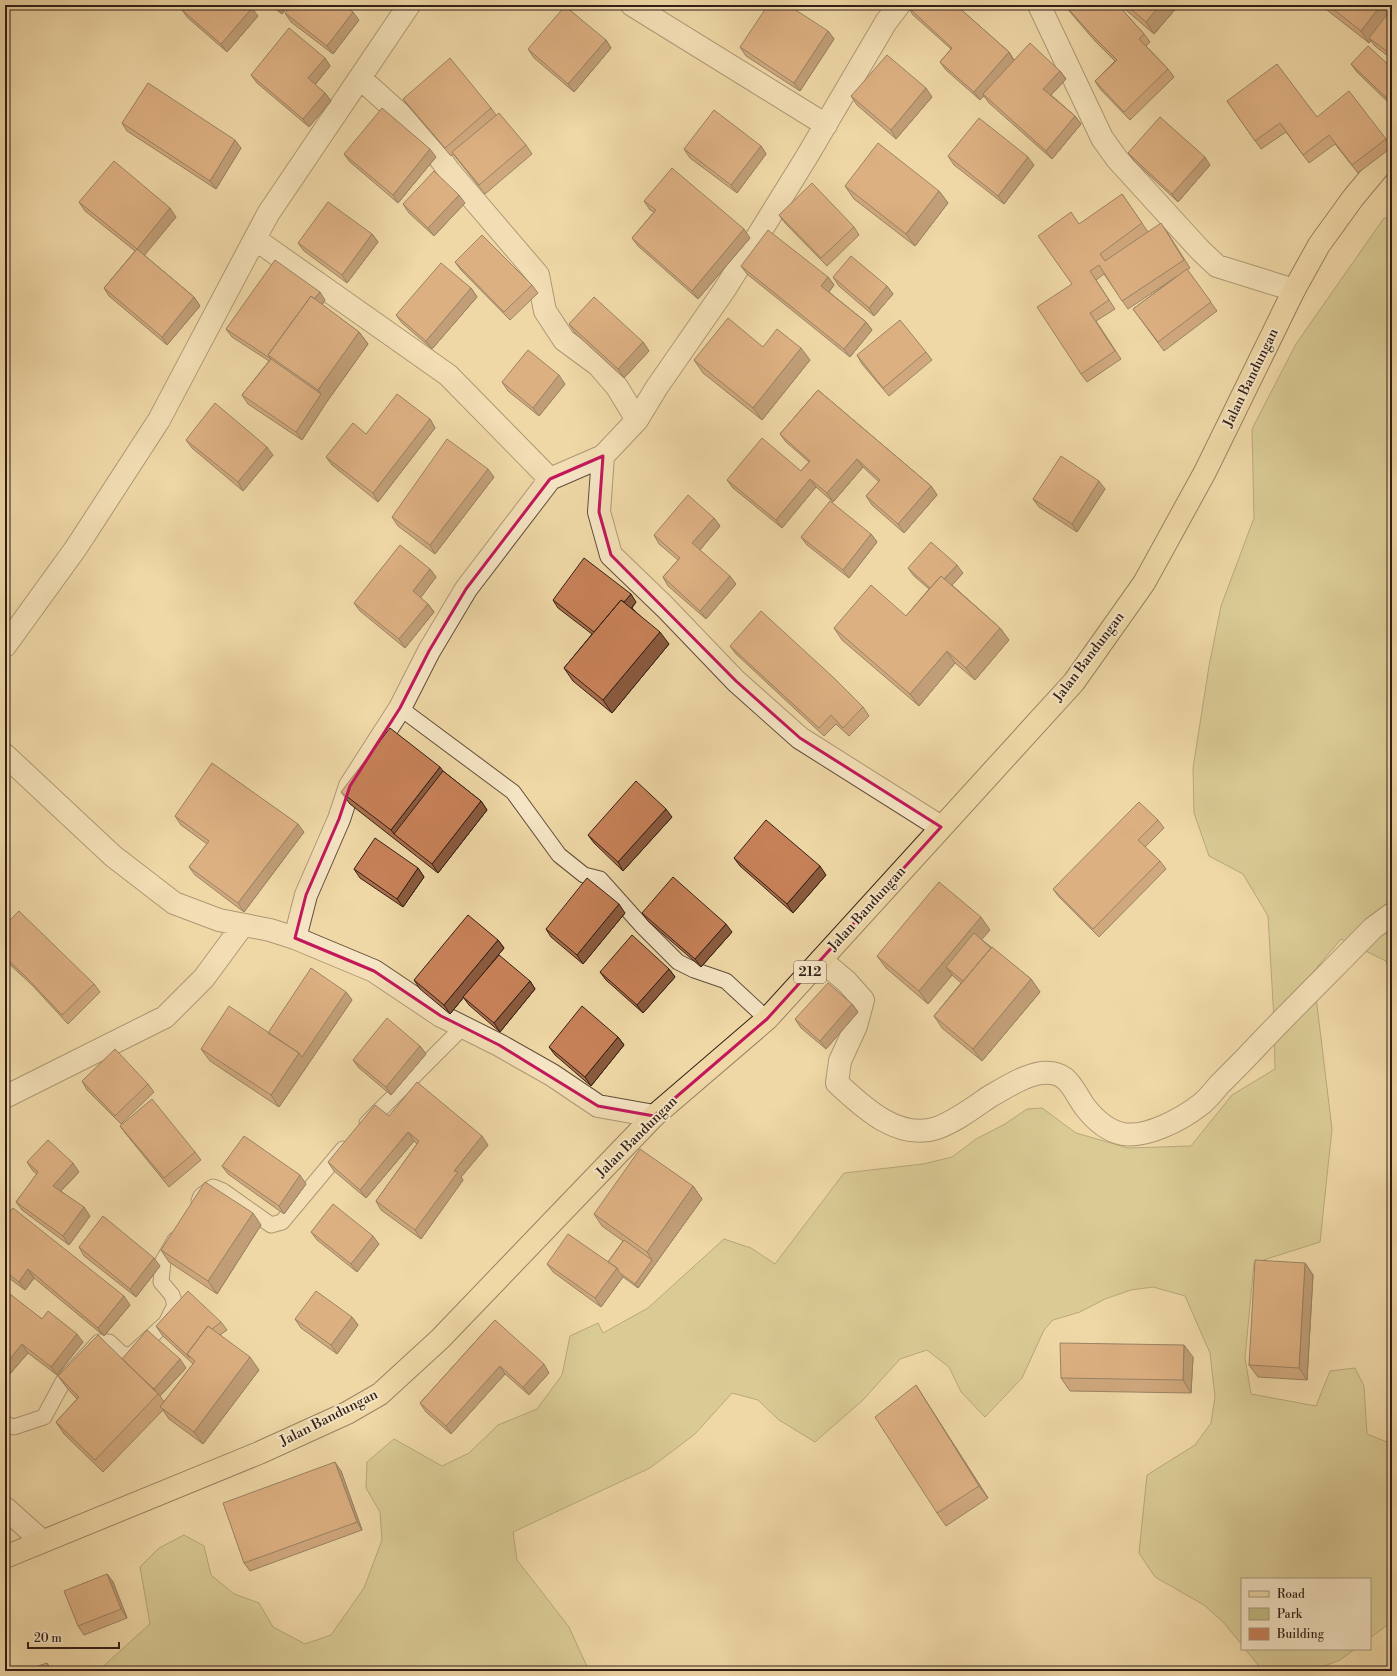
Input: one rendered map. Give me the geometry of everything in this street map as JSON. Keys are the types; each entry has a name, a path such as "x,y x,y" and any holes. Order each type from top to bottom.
{"main road":[{"name":"Jalan Bandungan","path":"5,1557 259,1453 347,1413 380,1394 440,1339 654,1116 767,1020 1074,682 1144,583 1205,472 1294,290 1319,245 1353,198 1392,151"}],"street":[{"path":"5,646 76,548 159,420 268,214 409,5"},
{"path":"632,5 826,125"},
{"path":"295,938 306,895 340,819 350,786 400,708 429,651 466,588 550,479 603,456 637,420 657,387 725,289 826,125 886,22 900,5"},
{"path":"1039,5 1102,138 1117,159 1200,250 1217,266 1294,290"},
{"path":"360,78 421,133 450,172 538,275 545,311 564,340 598,365 617,387 637,420"},
{"path":"255,239 448,375 550,479"},
{"path":"603,456 599,512 611,555 665,607 736,681 800,738 941,827"},
{"path":"5,756 113,856 174,903 220,920 270,930 295,938 374,971 419,1002 462,1027 499,1045 552,1075 598,1106 654,1116"},
{"path":"820,960 847,982 863,1000 856,1026 840,1061 837,1083 856,1101 882,1120 912,1130 935,1129 949,1123 1003,1088 1030,1076 1042,1073 1060,1074 1070,1082 1086,1108 1100,1124 1114,1132 1130,1135 1142,1134 1161,1128 1200,1105 1373,928 1392,914"},
{"path":"5,1096 165,1018 204,978 243,925"},
{"path":"5,1508 42,1541"}],"lane":[{"path":"400,708 513,792 559,855 584,875 600,879 643,927 678,962 694,970 726,981 767,1020"},
{"path":"190,1215 201,1196 213,1187 223,1191 271,1225 282,1222 353,1138 462,1027"},
{"path":"5,1424 14,1427 44,1417 64,1380 99,1342 109,1342 121,1353 130,1356 166,1323 175,1305 172,1295 160,1282 163,1261 182,1228"}],"highlighted area":[{"path":"603,456 599,512 611,555 736,681 800,738 941,827 767,1019 654,1116 598,1106 499,1045 441,1016 374,971 295,938 306,895 339,819 350,786 400,708 429,651 466,589 550,479"}],"green space":[{"path":"1384,218 1392,218 1392,978 1386,961 1341,939 1313,972 1332,1129 1320,1242 1254,1263 1245,1358 1251,1394 1316,1406 1330,1371 1355,1368 1364,1386 1367,1434 1392,1444 1392,1625 1386,1626 1371,1637 1371,1578 1241,1578 1241,1644 1224,1623 1204,1605 1155,1577 1139,1553 1147,1475 1195,1445 1211,1423 1215,1397 1210,1353 1185,1296 1153,1287 1131,1290 1105,1299 1080,1312 1053,1320 1044,1330 1022,1378 985,1417 961,1392 949,1367 927,1350 900,1359 863,1400 815,1442 779,1420 758,1400 732,1393 695,1434 650,1468 513,1532 517,1560 569,1627 589,1671 98,1671 150,1624 140,1567 159,1548 184,1535 204,1546 211,1575 234,1594 259,1603 273,1627 305,1644 331,1635 364,1588 382,1540 380,1512 366,1488 367,1462 394,1439 442,1466 469,1453 498,1425 537,1409 562,1375 570,1336 598,1323 603,1333 648,1308 724,1239 751,1248 775,1264 844,1173 923,1164 952,1157 976,1139 1005,1124 1027,1109 1042,1108 1076,1133 1128,1148 1191,1146 1232,1095 1275,1069 1274,1020 1268,916 1243,874 1209,856 1194,813 1193,768 1209,666 1221,606 1254,518 1252,429 1296,344"},
{"path":"1246,1650 1354,1650 1340,1660 1311,1671 1263,1671"}],"building":[{"path":"186,5 249,5 252,8 221,44 182,10"},
{"path":"292,5 344,5 353,12 327,46 285,13"},
{"path":"768,5 788,5 828,31 794,83 740,47"},
{"path":"909,5 956,5 1009,52 974,92 940,62 952,48 908,7"},
{"path":"1065,5 1118,5 1144,34 1139,39 1168,69 1124,112 1095,81 1117,60"},
{"path":"1126,5 1160,5 1146,22"},
{"path":"1328,5 1381,5 1361,31"},
{"path":"565,6 606,40 568,84 528,49"},
{"path":"1392,8 1392,55 1369,38"},
{"path":"289,28 325,58 308,78 325,93 303,119 251,75"},
{"path":"1030,43 1060,71 1043,89 1075,116 1046,151 983,94"},
{"path":"1368,46 1392,68 1392,103 1351,64"},
{"path":"887,55 926,88 891,130 851,96"},
{"path":"450,58 491,108 445,148 403,99"},
{"path":"1277,64 1317,117 1349,91 1386,139 1352,165 1329,135 1303,155 1280,123 1255,141 1227,101"},
{"path":"148,83 235,140 210,181 122,123"},
{"path":"382,108 430,149 393,195 344,154"},
{"path":"714,110 761,146 731,185 684,149"},
{"path":"499,113 526,145 479,185 452,152"},
{"path":"1160,117 1205,157 1172,194 1128,153"},
{"path":"979,118 1028,157 998,196 948,156"},
{"path":"878,143 939,191 906,234 845,186"},
{"path":"114,161 170,208 137,249 79,202"},
{"path":"672,168 744,229 692,291 632,238 656,210 644,201"},
{"path":"434,171 459,195 428,228 403,204"},
{"path":"812,183 854,227 821,258 779,215"},
{"path":"1122,194 1142,223 1100,254 1105,261 1161,223 1184,260 1122,301 1099,265 1090,271 1109,300 1090,313 1115,351 1081,374 1037,307 1072,284 1038,236 1071,212 1079,224"},
{"path":"328,202 372,234 342,275 298,243"},
{"path":"768,230 828,277 821,286 866,322 844,349 741,266"},
{"path":"482,235 532,285 504,312 455,262"},
{"path":"137,249 194,297 162,337 104,288"},
{"path":"851,256 887,286 869,308 833,277"},
{"path":"275,260 320,292 314,299 311,296 268,355 271,359 226,329"},
{"path":"441,263 471,288 426,341 396,315"},
{"path":"1187,269 1211,302 1158,342 1133,309"},
{"path":"311,296 359,332 318,390 268,355"},
{"path":"594,297 643,342 618,369 569,324"},
{"path":"728,318 763,347 777,329 801,348 753,408 694,360"},
{"path":"900,320 926,352 883,388 857,355"},
{"path":"528,350 559,375 533,408 502,382"},
{"path":"271,359 321,394 296,432 242,395"},
{"path":"818,390 931,486 898,524 866,496 880,480 857,459 827,493 810,479 776,520 727,480 762,438 801,471 810,461 780,434"},
{"path":"397,394 430,419 373,493 326,457 353,423 366,434"},
{"path":"215,403 267,447 238,482 186,440"},
{"path":"447,439 488,469 430,545 392,517"},
{"path":"1061,456 1099,481 1072,524 1033,499"},
{"path":"688,495 714,518 692,543 730,576 700,611 663,577 680,558 654,535"},
{"path":"830,501 871,534 843,570 801,537"},
{"path":"931,542 957,565 944,579 941,576 930,588 908,568"},
{"path":"400,545 430,569 413,591 428,604 399,639 354,603"},
{"path":"584,558 631,594 624,602 621,600 594,632 553,600"},
{"path":"941,576 1000,628 966,668 947,651 910,694 834,628 871,585 906,616"},
{"path":"621,600 660,632 603,700 564,668"},
{"path":"761,611 834,678 863,707 843,728 831,715 819,728 730,646"},
{"path":"390,728 440,767 391,830 341,792"},
{"path":"212,763 298,824 238,903 189,867 209,841 175,816"},
{"path":"443,771 481,801 432,864 394,834"},
{"path":"636,781 666,809 618,862 588,835"},
{"path":"1139,802 1158,820 1138,840 1160,861 1093,929 1053,889"},
{"path":"766,820 820,866 787,904 734,858"},
{"path":"375,838 418,868 397,899 354,869"},
{"path":"673,877 726,924 695,959 642,913"},
{"path":"587,878 619,904 577,955 546,929"},
{"path":"939,882 981,917 919,991 877,956"},
{"path":"19,911 94,984 62,1015 5,957 5,925"},
{"path":"468,915 498,940 444,1005 414,980"},
{"path":"974,933 991,948 963,981 946,967"},
{"path":"632,935 669,969 637,1005 600,972"},
{"path":"992,947 1031,979 973,1049 934,1016"},
{"path":"499,955 530,981 494,1023 463,997"},
{"path":"311,968 346,992 302,1057 299,1053 268,1033"},
{"path":"828,983 852,1004 820,1041 795,1019"},
{"path":"229,1006 299,1053 271,1095 201,1049"},
{"path":"582,1006 618,1037 585,1077 549,1047"},
{"path":"387,1018 420,1046 386,1087 353,1060"},
{"path":"115,1049 148,1084 115,1116 82,1081"},
{"path":"417,1082 482,1136 454,1171 458,1172 415,1230 376,1201 419,1141 408,1132 360,1190 328,1162 375,1105 389,1116"},
{"path":"152,1099 195,1152 164,1178 120,1126"},
{"path":"244,1136 300,1175 279,1206 222,1166"},
{"path":"48,1140 73,1163 53,1186 84,1207 63,1236 16,1202 38,1172 27,1162"},
{"path":"640,1149 693,1186 647,1252 594,1214"},
{"path":"205,1182 253,1213 208,1281 161,1250"},
{"path":"333,1204 373,1236 351,1264 311,1232"},
{"path":"13,1208 124,1296 98,1328 28,1269 19,1282 5,1271 5,1218"},
{"path":"103,1216 154,1258 130,1289 79,1247"},
{"path":"568,1234 617,1268 595,1298 547,1264"},
{"path":"624,1240 652,1260 635,1284 608,1262"},
{"path":"1255,1260 1305,1263 1299,1368 1249,1365"},
{"path":"1392,1269 1392,1421 1388,1421"},
{"path":"6,1291 42,1319 48,1311 77,1334 51,1367 22,1344 5,1365"},
{"path":"188,1291 221,1322 212,1329 208,1326 187,1354 190,1358 156,1326"},
{"path":"316,1291 352,1317 331,1345 295,1319"},
{"path":"495,1320 544,1364 523,1387 500,1366 446,1426 420,1403"},
{"path":"208,1326 250,1357 194,1432 160,1407 195,1361 187,1354"},
{"path":"147,1330 180,1359 154,1389 122,1359"},
{"path":"98,1335 158,1394 95,1460 56,1422 79,1397 58,1376"},
{"path":"1060,1343 1184,1345 1183,1380 1061,1378"},
{"path":"916,1385 979,1486 937,1513 875,1417"},
{"path":"335,1462 357,1522 244,1563 223,1503"},
{"path":"107,1574 121,1609 78,1626 64,1591"},
{"path":"47,1663 49,1671 24,1671"}]}
